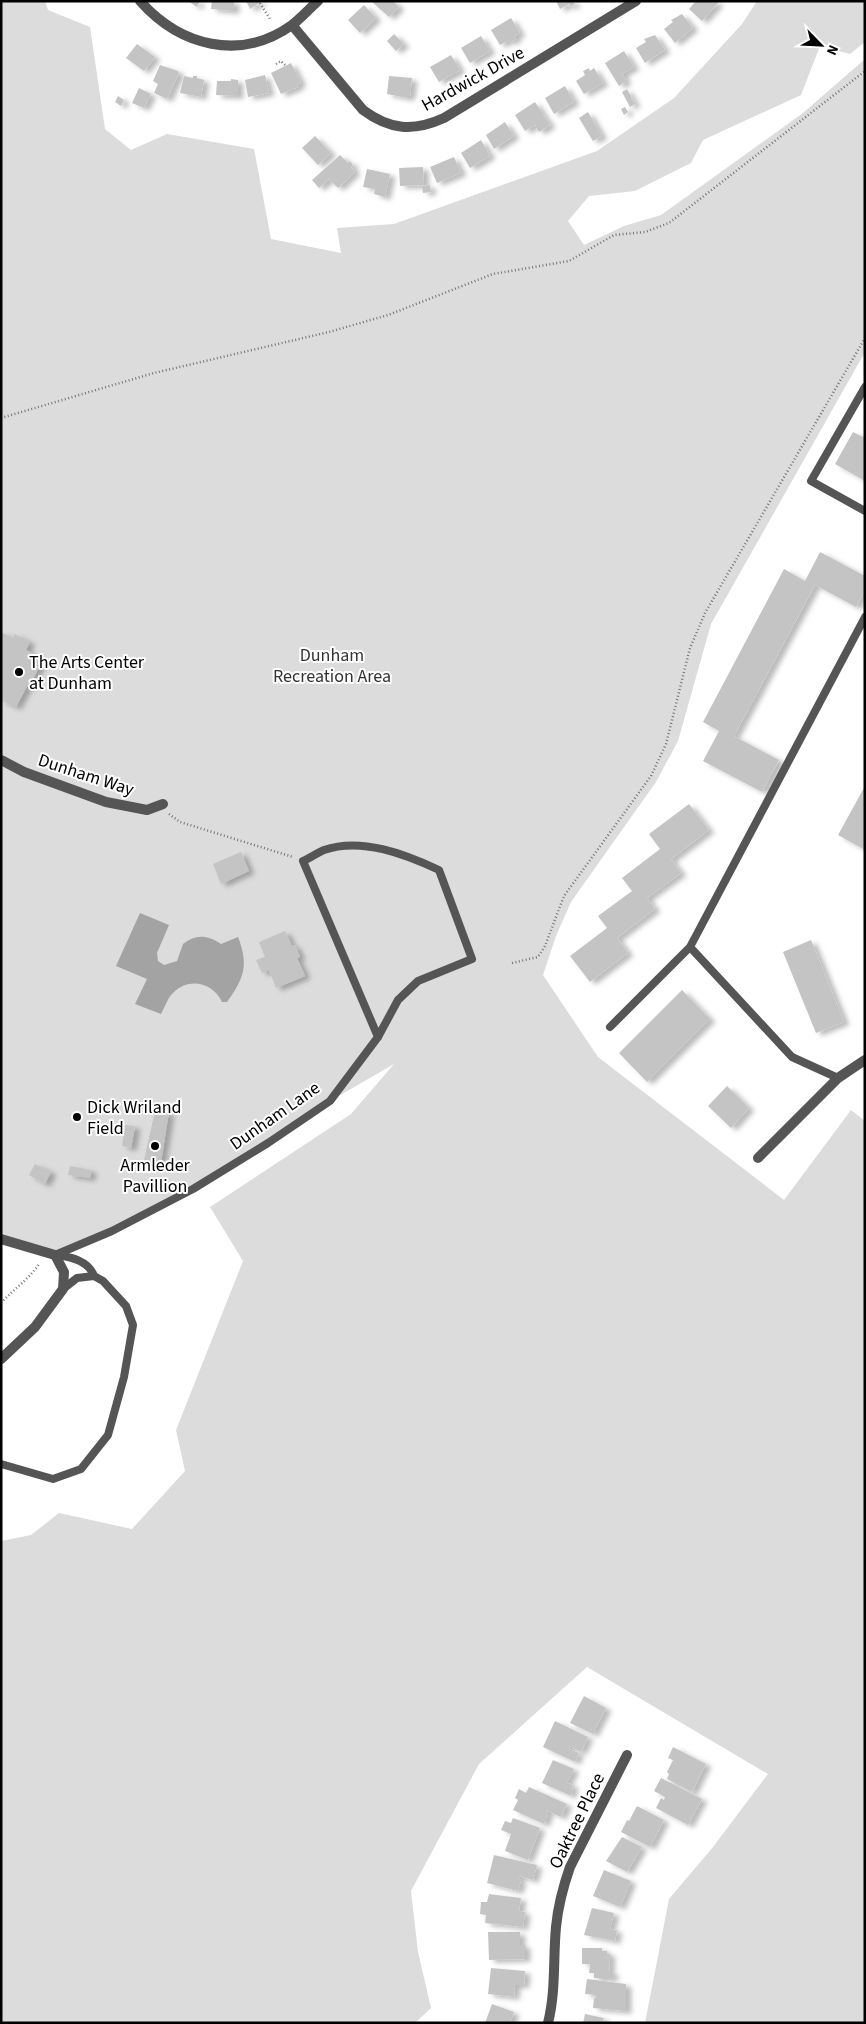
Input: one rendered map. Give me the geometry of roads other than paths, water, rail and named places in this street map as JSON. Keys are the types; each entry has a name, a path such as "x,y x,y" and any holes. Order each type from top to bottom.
{"street":[{"path":"140,1 169,28 188,38 215,46 252,43 267,38 292,25 318,1"},
{"name":"Hardwick Drive","path":"292,25 363,110 374,118 388,124 402,127 417,127 431,124 444,118 636,1"},
{"name":"Dunham Way","path":"1,760 24,772 106,802 147,810 163,804"},
{"path":"758,1158 838,1078 865,1060"},
{"path":"1,1238 55,1255 64,1272 63,1289 35,1327 1,1359"},
{"name":"Oaktree Place","path":"548,2023 554,1991 558,1909 564,1886 570,1867 628,1754"}],"lane":[{"path":"865,387 811,481 865,511"},
{"path":"610,1027 690,947 865,617"},
{"name":"Dunham Lane","path":"55,1255 112,1231 193,1189 268,1144 330,1101 378,1037 398,1000 418,981 472,959 439,870 406,855 359,845 324,850 303,861 378,1037"},
{"path":"690,947 792,1057 838,1078"},
{"path":"55,1255 76,1259 92,1269 94,1276"},
{"path":"1,1464 53,1479 81,1469 108,1435 124,1377 132,1325 126,1306 103,1281 94,1276 77,1278 63,1289"}],"place":[{"name":"The Arts Center at Dunham","path":"19,672"},
{"name":"Dick Wriland Field","path":"77,1117"},
{"name":"Armleder Pavillion","path":"155,1146"}],"park label":[{"name":"Dunham Recreation Area","path":"332,665"}]}
